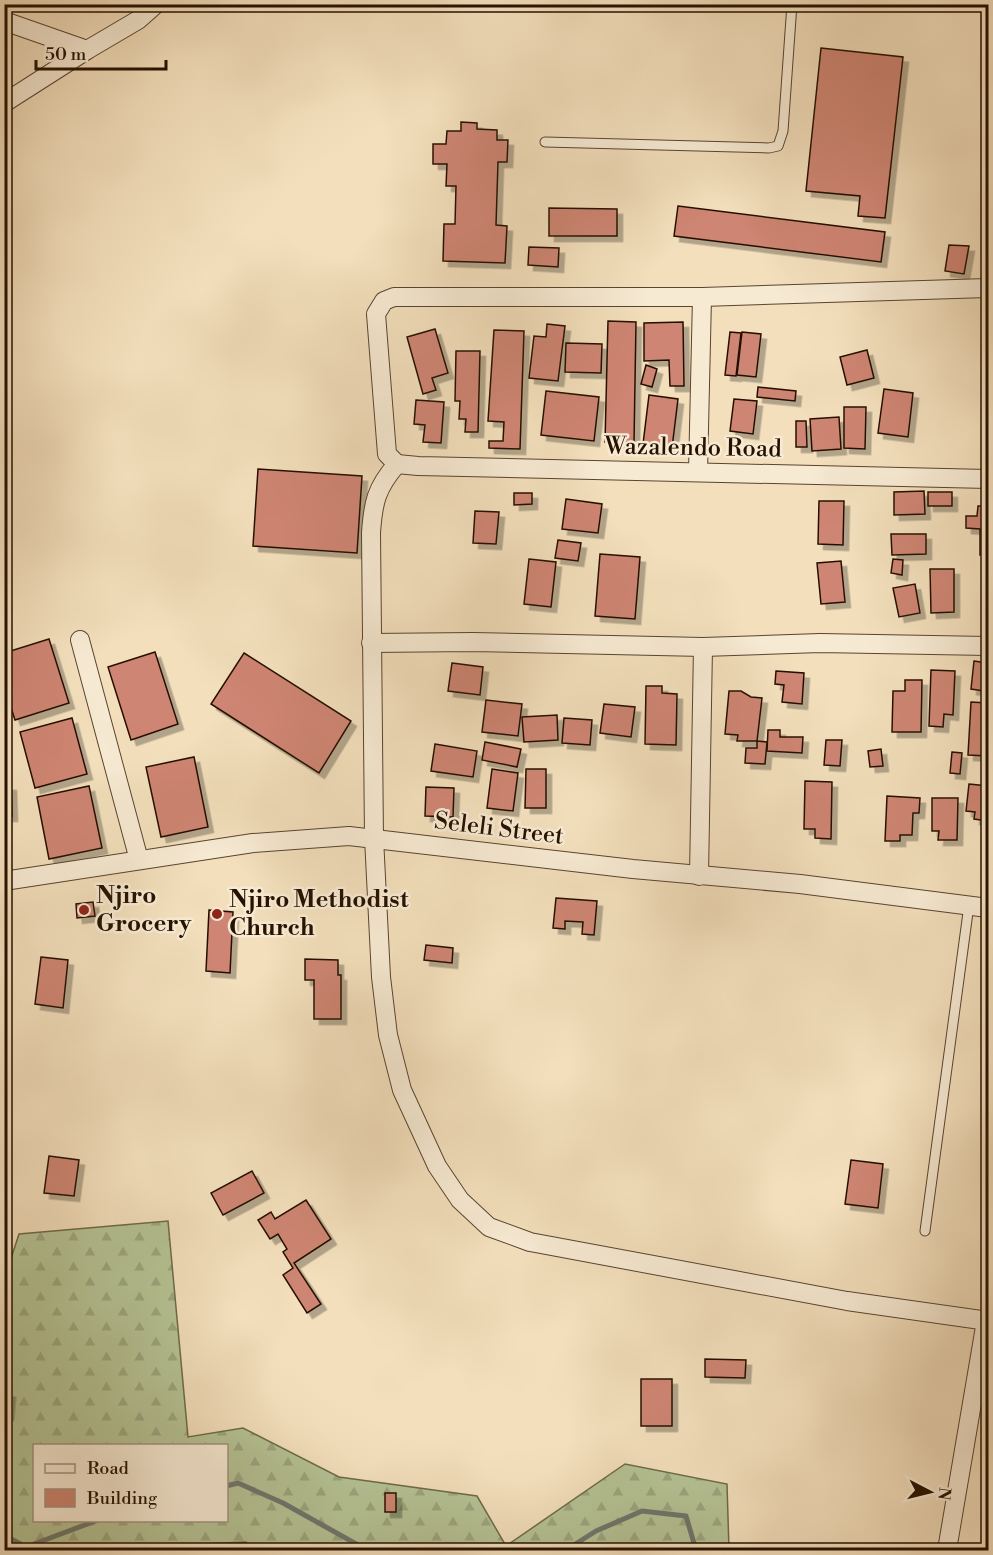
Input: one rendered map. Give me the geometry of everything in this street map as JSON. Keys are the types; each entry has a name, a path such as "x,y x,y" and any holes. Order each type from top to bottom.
{"street":[{"path":"4,103 138,20 156,4"},
{"path":"4,21 87,50"},
{"path":"946,1551 987,1321 847,1301 530,1242 489,1227 460,1200 437,1166 402,1090 388,1035 381,977 374,838 371,643 372,510 377,492 397,464 387,454 376,314 384,301 394,297 411,296 702,297 988,288"},
{"path":"698,472 702,297"},
{"name":"Wazalendo Road","path":"397,464 988,479"},
{"path":"80,640 139,860"},
{"path":"371,643 473,642 703,647 820,643 988,646"},
{"path":"699,876 703,647"},
{"name":"Seleli Street","path":"4,881 253,843 349,836 699,876 800,884 988,908"}],"lane":[{"path":"545,142 769,148 778,146 783,131 792,4"},
{"path":"925,1231 969,905"}],"green space":[{"path":"168,1221 188,1437 243,1428 339,1477 477,1496 506,1546 625,1464 727,1484 729,1550 254,1550 246,1542 200,1544 194,1550 5,1550 4,1280 19,1234"}],"building":[{"path":"821,48 903,57 885,218 858,216 860,196 806,191"},
{"path":"461,122 477,123 477,129 497,130 497,140 508,140 507,162 498,162 496,225 507,226 505,263 443,261 444,224 455,224 456,186 446,186 447,164 433,164 433,144 446,144 447,131 461,131"},
{"path":"678,206 885,232 881,262 674,236"},
{"path":"549,208 617,209 617,236 549,236"},
{"path":"949,245 969,246 964,274 945,271"},
{"path":"529,247 559,248 558,267 528,265"},
{"path":"608,321 636,322 634,442 605,442"},
{"path":"683,322 684,386 670,386 669,360 644,361 644,323"},
{"path":"547,324 565,326 558,381 529,378 534,336 546,337"},
{"path":"435,329 448,373 432,378 436,390 423,394 407,337"},
{"path":"494,330 524,331 520,449 489,448 489,441 503,441 504,422 488,421"},
{"path":"730,332 741,333 736,376 725,375"},
{"path":"742,332 761,334 756,377 737,375"},
{"path":"566,343 602,344 601,373 565,372"},
{"path":"867,350 874,378 847,385 840,357"},
{"path":"456,351 480,351 478,432 465,432 466,419 459,419 460,401 455,401"},
{"path":"646,365 657,369 652,387 641,384"},
{"path":"758,387 796,391 795,401 757,397"},
{"path":"884,389 913,393 908,437 878,433"},
{"path":"546,391 599,397 594,441 541,435"},
{"path":"649,395 678,399 672,448 643,444"},
{"path":"734,399 757,401 753,434 730,431"},
{"path":"416,400 444,402 441,443 423,442 425,425 414,424"},
{"path":"844,407 866,407 865,449 844,448"},
{"path":"839,417 841,449 812,451 810,419"},
{"path":"796,421 806,421 807,447 796,447"},
{"path":"258,469 362,476 357,553 253,546"},
{"path":"924,491 925,514 894,515 894,492"},
{"path":"928,492 952,492 952,506 928,506"},
{"path":"514,493 532,493 532,504 514,505"},
{"path":"566,499 602,504 598,533 562,529"},
{"path":"819,501 844,501 843,545 818,544"},
{"path":"978,506 988,506 988,555 980,555 980,529 966,528 966,516 977,516"},
{"path":"475,511 499,512 496,544 473,543"},
{"path":"891,534 926,534 926,554 892,555"},
{"path":"558,540 581,543 578,561 555,558"},
{"path":"600,554 640,557 635,619 595,616"},
{"path":"529,559 556,562 551,607 524,604"},
{"path":"893,559 903,560 902,575 891,573"},
{"path":"841,561 845,602 821,604 817,563"},
{"path":"930,569 954,569 954,612 931,613"},
{"path":"915,584 920,613 899,617 893,588"},
{"path":"49,639 69,703 15,720 4,686 4,653"},
{"path":"155,652 178,724 131,740 108,667"},
{"path":"244,653 351,721 319,773 211,704"},
{"path":"974,661 987,663 984,691 971,689"},
{"path":"452,663 483,667 480,695 448,691"},
{"path":"931,670 955,671 953,715 944,714 943,727 929,726"},
{"path":"776,671 804,673 802,704 782,702 784,685 775,684"},
{"path":"905,680 922,680 921,732 892,732 893,691 905,691"},
{"path":"646,686 662,686 662,693 677,694 676,745 645,744"},
{"path":"729,691 741,691 751,697 762,698 757,741 737,741 738,735 725,734"},
{"path":"486,700 522,704 518,736 482,732"},
{"path":"971,702 987,703 988,756 968,755"},
{"path":"604,704 635,707 631,737 600,733"},
{"path":"557,715 558,740 524,742 522,717"},
{"path":"72,718 87,774 35,788 20,732"},
{"path":"564,718 592,720 590,745 562,743"},
{"path":"768,730 780,730 780,737 803,737 802,753 767,751"},
{"path":"826,740 842,740 840,766 824,765"},
{"path":"757,741 767,742 765,764 745,763 746,748 757,748"},
{"path":"485,742 521,749 517,767 482,760"},
{"path":"435,744 477,751 473,777 431,771"},
{"path":"881,749 883,766 870,767 868,751"},
{"path":"952,752 962,753 960,774 950,773"},
{"path":"194,757 208,827 161,837 146,767"},
{"path":"492,769 518,773 513,811 487,808"},
{"path":"526,769 546,769 546,808 525,808"},
{"path":"805,781 832,782 831,839 815,838 815,829 804,829"},
{"path":"969,784 988,786 988,821 974,819 975,812 966,811"},
{"path":"4,785 11,785 12,816 4,816"},
{"path":"89,786 102,848 49,859 37,797"},
{"path":"426,787 454,788 453,817 425,816"},
{"path":"887,796 920,798 919,813 913,813 912,835 900,835 900,841 885,841"},
{"path":"932,798 958,798 957,840 938,840 939,831 932,831"},
{"path":"556,898 597,901 594,935 582,934 583,922 565,921 565,929 553,928"},
{"path":"93,902 95,916 77,918 76,904"},
{"path":"209,910 233,912 230,973 206,971"},
{"path":"426,945 453,948 452,963 424,960"},
{"path":"41,957 68,960 63,1008 35,1004"},
{"path":"305,959 338,960 338,975 341,975 341,1019 314,1019 314,980 305,980"},
{"path":"49,1156 79,1160 74,1196 44,1193"},
{"path":"851,1160 883,1164 878,1208 845,1204"},
{"path":"252,1171 264,1193 223,1215 211,1193"},
{"path":"306,1200 331,1239 294,1263 321,1304 307,1313 283,1275 293,1268 283,1252 287,1249 278,1234 270,1239 258,1220 271,1212 275,1219"},
{"path":"705,1359 746,1360 745,1378 705,1377"},
{"path":"641,1379 672,1379 672,1426 641,1426"},
{"path":"4,1391 10,1392 8,1415 4,1415"},
{"path":"385,1493 396,1493 396,1512 385,1512"}],"waterway":[{"path":"228,1486 238,1483 283,1503 367,1550"},
{"path":"566,1550 596,1531 642,1511 686,1516 696,1550"},
{"path":"4,1535 26,1547 93,1522"}],"place":[{"name":"Njiro Grocery","path":"84,910"},
{"name":"Njiro Methodist Church","path":"217,914"}]}
